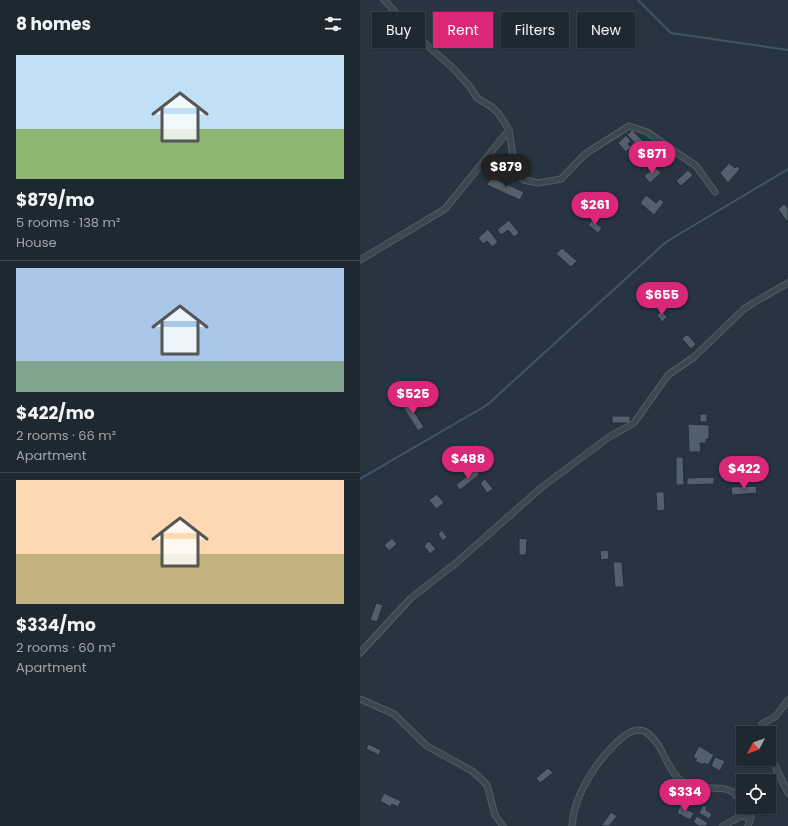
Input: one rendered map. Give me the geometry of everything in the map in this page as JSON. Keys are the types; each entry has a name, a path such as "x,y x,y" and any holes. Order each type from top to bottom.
{"street":[{"path":"384,0 420,38 454,69 470,87 477,98 492,107 499,114 509,130 515,169 519,177 531,183 561,179 585,154 629,126 647,132 696,166 715,192"},
{"path":"360,260 445,209 509,130"},
{"path":"360,653 411,598 456,563 542,487 608,437 634,423 668,375 694,357 744,309 788,283"},
{"path":"360,700 394,714 428,746 472,771 479,777 487,785 495,815 503,826"},
{"path":"762,726 762,724 776,716 788,700"},
{"path":"572,826 578,799 588,778 604,756 625,734 634,730 645,731 651,736 668,763 684,783 695,789 720,788 733,792 736,796"},
{"path":"775,766 788,792"},
{"path":"749,814 751,818"},
{"path":"723,826 742,816 751,818"},
{"path":"748,826 751,818"}],"building":[{"path":"632,130 647,145 642,150 627,135"},
{"path":"626,135 631,141 628,144 631,147 626,152 618,143"},
{"path":"729,163 735,168 737,166 740,169 728,183 720,173"},
{"path":"655,167 661,173 650,183 644,176"},
{"path":"688,170 693,175 681,186 676,181"},
{"path":"491,177 524,192 520,200 487,185"},
{"path":"646,195 656,203 660,199 664,202 654,215 640,203"},
{"path":"784,204 788,208 788,223 778,209"},
{"path":"509,220 519,233 514,237 508,230 501,235 497,230"},
{"path":"592,220 602,228 598,233 588,225"},
{"path":"488,229 498,242 492,247 487,241 483,244 478,238"},
{"path":"562,248 577,261 571,267 556,254"},
{"path":"661,311 667,317 662,322 657,315"},
{"path":"688,335 696,344 691,349 682,339"},
{"path":"413,401 418,408 413,410 424,427 418,431 403,407"},
{"path":"700,414 707,414 707,422 700,422"},
{"path":"612,416 630,416 630,423 612,423"},
{"path":"688,424 709,425 709,439 706,439 706,443 700,443 701,452 689,452"},
{"path":"475,444 493,466 484,472 467,451"},
{"path":"676,457 683,457 684,485 676,485"},
{"path":"476,469 480,474 460,490 456,485"},
{"path":"714,477 714,484 687,485 687,478"},
{"path":"485,479 493,489 487,493 480,483"},
{"path":"756,486 757,493 732,495 731,487"},
{"path":"656,492 664,492 665,510 657,511"},
{"path":"437,494 444,503 436,509 429,500"},
{"path":"442,530 447,537 443,541 438,534"},
{"path":"392,538 397,544 389,551 384,545"},
{"path":"519,538 527,539 526,555 519,555"},
{"path":"429,541 436,549 430,554 424,546"},
{"path":"608,550 609,559 601,560 600,551"},
{"path":"613,562 622,562 624,587 615,587"},
{"path":"376,603 383,605 377,622 370,620"},
{"path":"368,744 381,750 379,755 366,749"},
{"path":"699,746 714,755 708,765 704,763 703,765 695,761 697,759 693,757"},
{"path":"715,757 725,761 720,771 711,766"},
{"path":"548,768 553,773 540,783 536,778"},
{"path":"384,793 401,801 398,807 392,804 391,807 380,801"},
{"path":"703,805 707,807 706,810 712,814 709,819 699,813"},
{"path":"680,806 694,813 690,820 677,813"},
{"path":"611,812 617,816 609,826 601,826"},
{"path":"697,816 708,823 706,826 699,826 693,822"}],"waterway":[{"path":"638,0 671,33 788,50"},
{"path":"360,479 487,405 666,242 788,169"}]}
